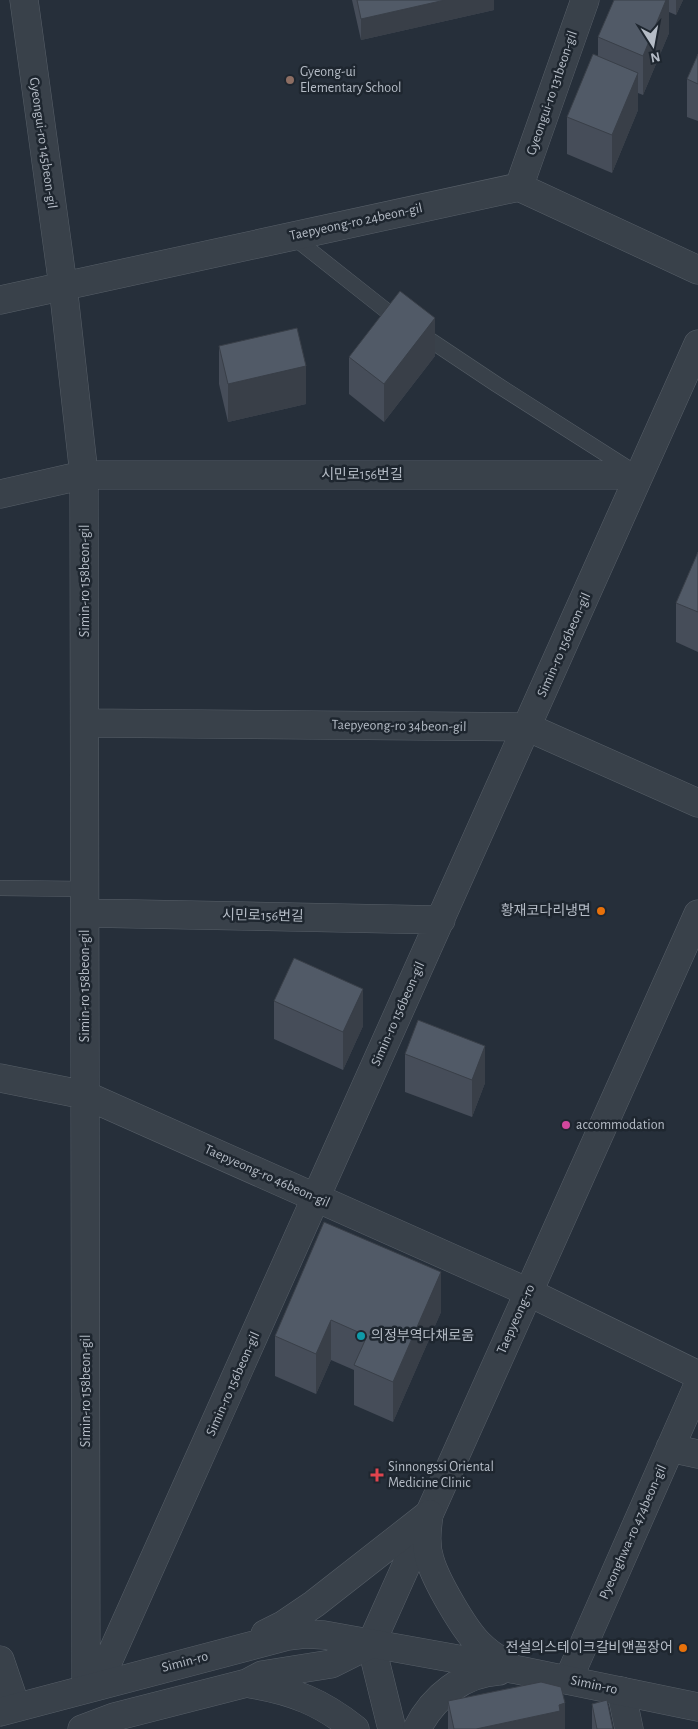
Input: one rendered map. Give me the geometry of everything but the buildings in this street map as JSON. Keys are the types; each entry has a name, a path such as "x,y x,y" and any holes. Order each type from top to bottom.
{"street":[{"name":"Gyeongui-ro 145beon-gil","path":"24,0 63,286"},
{"name":"Gyeongui-ro 131beon-gil","path":"519,187 585,0"},
{"name":"Taepyeong-ro 24beon-gil","path":"0,300 519,187"},
{"path":"519,187 698,270"},
{"name":"Simin-ro 158beon-gil","path":"63,286 84,475 85,1095 92,1686"},
{"name":"Simin-ro 156beon-gil","path":"92,1686 316,1197 698,344"},
{"name":"시민로156번길","path":"0,494 84,475 640,475"},
{"name":"Taepyeong-ro 34beon-gil","path":"85,722 527,727 698,803"},
{"name":"시민로156번길","path":"85,901 441,920"},
{"name":"Taepyeong-ro","path":"372,1644 698,914"},
{"name":"Taepyeong-ro 46beon-gil","path":"0,1078 85,1095 528,1292 698,1375"},
{"name":"Pyeonghwa-ro 474beon-gil","path":"568,1680 698,1385"},
{"path":"670,1448 698,1454"},
{"path":"240,1648 283,1625 314,1604 429,1514"},
{"path":"429,1514 426,1541 430,1561 440,1583 464,1625 478,1644 494,1657 518,1670"},
{"name":"Simin-ro","path":"8,1710 240,1648 288,1636 305,1634 324,1635 518,1670 698,1707"},
{"path":"82,1729 117,1723 247,1683 262,1675 331,1664 372,1644 392,1729"},
{"path":"0,1660 8,1710"},
{"path":"417,1729 433,1705 448,1690 462,1680 486,1671 518,1670"},
{"path":"247,1683 279,1688 307,1698 355,1729"},
{"path":"621,1690 629,1729"}],"lane":[{"path":"292,236 388,312 496,384 640,475"},
{"path":"0,888 85,901"}],"place":[{"name":"Gyeong-ui Elementary School","path":"290,80"},
{"name":"황재코다리냉면","path":"601,911"},
{"name":"accommodation","path":"566,1125"},
{"name":"의정부역다채로움","path":"361,1336"},
{"name":"Sinnongssi Oriental Medicine Clinic","path":"377,1475"},
{"name":"전설의스테이크갈비앤꼼장어","path":"683,1648"}]}
